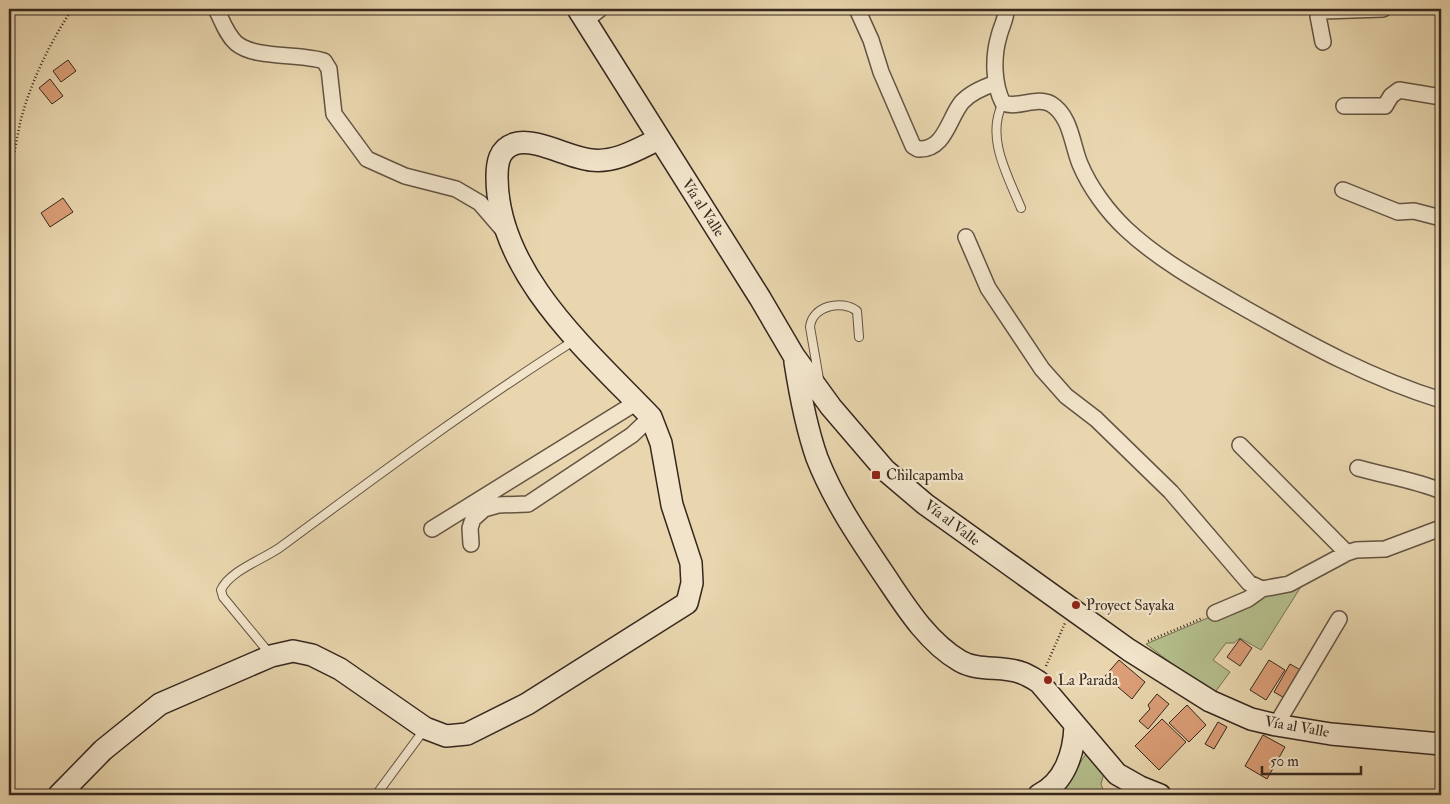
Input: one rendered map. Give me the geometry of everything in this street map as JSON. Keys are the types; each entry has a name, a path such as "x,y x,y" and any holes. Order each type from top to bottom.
{"street":[{"path":"216,9 229,35 237,44 251,50 313,57 324,61 328,69 334,114 367,159 405,176 456,189 480,204 508,235"},
{"path":"857,9 871,40 880,72 913,146 918,149 933,144 944,134 962,102 980,89 996,83"},
{"path":"1006,9 998,41 996,83 1003,103 1012,106 1043,101 1052,105 1062,115 1068,126 1080,165 1107,209 1127,230 1190,277 1367,374 1402,388 1441,400"},
{"path":"1322,42 1318,16 1323,11 1383,9"},
{"name":"Vía al Valle","path":"588,13 659,138 760,298 794,356 821,394 885,470 924,504 1129,650 1210,701 1252,719 1276,725 1331,734 1441,744"},
{"path":"1344,106 1385,106 1391,96 1399,90 1441,97"},
{"path":"61,794 103,750 160,704 271,656 292,651 312,655 340,669 426,728 446,736 466,734 527,704 687,602 692,583 691,563 674,512 661,443 644,409 554,315 528,275 508,235 497,191 497,164 502,151 515,143 537,144 566,155 592,161 622,157 659,138"},
{"path":"1343,190 1398,212 1414,211 1441,218"},
{"path":"966,237 988,288 1042,369 1066,396 1096,419 1170,492 1249,583 1262,589"},
{"path":"794,356 802,407 817,457 837,502 904,605 937,644 960,661 973,667 1022,672 1039,682 1117,774 1140,787 1160,795"},
{"path":"432,529 644,409"},
{"path":"471,544 470,528 473,519 484,509 498,504 528,504 632,435 644,409"},
{"path":"1240,444 1347,553"},
{"path":"1358,468 1390,477 1412,480 1441,491"},
{"path":"1216,612 1248,599 1262,589 1289,584 1347,553 1356,550 1385,549 1441,528"},
{"path":"1276,725 1339,619"},
{"path":"1039,795 1058,779 1069,760 1074,743 1075,726"},
{"path":"1117,774 1118,795"}],"lane":[{"path":"1003,103 998,113 996,132 1005,170 1021,208"},
{"path":"821,394 816,352 810,327 811,318 832,305 850,305 857,311 859,337"},
{"path":"271,656 224,597 221,590 230,578 280,548 452,422 577,338"},
{"path":"376,795 426,728"}],"path":[{"path":"9,172 21,119 44,56 72,9"},
{"path":"1039,682 1072,608"},
{"path":"1129,650 1216,612"}],"green space":[{"path":"1302,585 1261,650 1240,638 1234,643 1226,643 1213,660 1230,672 1213,695 1146,644 1267,593"},
{"path":"1086,754 1104,773 1101,784 1105,795 1051,795 1069,779"}],"building":[{"path":"68,60 76,71 61,82 53,71"},
{"path":"50,79 63,96 52,104 39,88"},
{"path":"63,198 73,212 50,227 41,213"},
{"path":"1240,639 1252,648 1240,666 1227,657"},
{"path":"1119,660 1145,682 1132,699 1105,676"},
{"path":"1269,660 1285,670 1266,700 1250,690"},
{"path":"1290,664 1304,672 1288,700 1274,692"},
{"path":"1157,694 1169,704 1148,729 1139,721 1150,709 1148,705"},
{"path":"1187,705 1206,725 1189,742 1169,723"},
{"path":"1162,719 1186,742 1159,770 1135,746"},
{"path":"1218,722 1227,727 1214,749 1205,744"},
{"path":"1263,735 1285,747 1267,779 1245,766"}],"place":[{"name":"Chilcapamba","path":"876,475"},
{"name":"Proyect Sayaka","path":"1076,605"},
{"name":"La Parada","path":"1048,680"}]}
